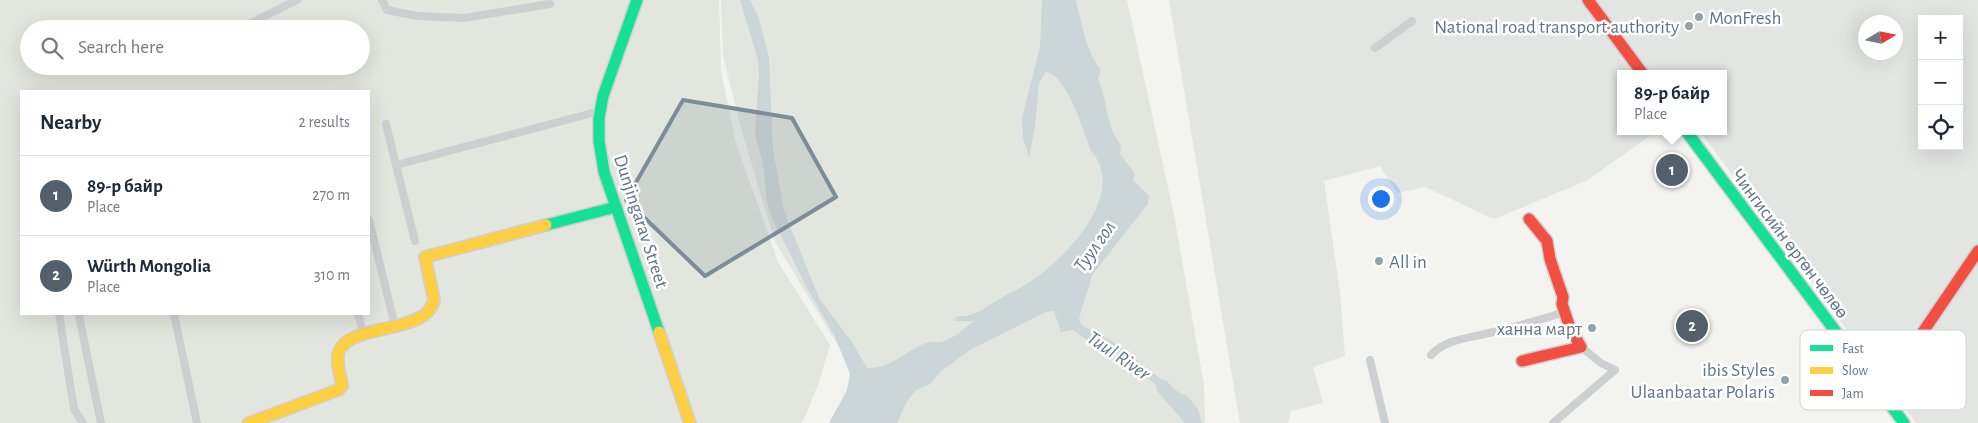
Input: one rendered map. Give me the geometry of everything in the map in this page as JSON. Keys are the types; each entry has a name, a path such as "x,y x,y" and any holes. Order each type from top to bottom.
{"main road":[{"name":"Dunjingarav Street","path":"637,0 600,111 599,135 604,172 690,423"},
{"path":"1588,0 1640,70"},
{"name":"Чингисийн өргөн чөлөө","path":"1689,135 1835,330"},
{"path":"249,423 338,390 342,386 339,352 342,346 364,335 425,315 433,306 434,299 425,257 616,207"},
{"path":"1522,361 1581,347 1573,337 1565,312 1547,240 1529,219"},
{"path":"1924,330 1978,251"},
{"name":"Чингисийн өргөн чөлөө","path":"1895,410 1904,423"}],"street":[{"path":"257,20 297,0"},
{"path":"382,0 387,10 417,16 464,18 550,4"},
{"path":"1375,48 1412,21"},
{"path":"396,165 600,111"},
{"path":"386,124 415,241"},
{"path":"370,224 394,326"},
{"path":"1431,354 1436,349 1459,339 1488,334 1565,312"},
{"path":"58,315 74,409 83,423"},
{"path":"174,315 197,423"},
{"path":"358,315 364,335"},
{"path":"79,316 101,423"},
{"path":"1553,423 1615,370 1601,363 1581,347"},
{"path":"1370,360 1385,423"}],"highlighted area":[{"path":"683,100 792,118 836,197 705,276 626,200"}],"shaded area":[{"path":"0,0 719,0 721,71 736,143 778,262 830,345 818,385 801,423 0,423"},
{"path":"721,0 1127,0 1174,215 1204,385 1205,423 885,423 775,242 742,132 723,56"},
{"path":"1169,0 1978,0 1978,423 1916,423 1906,410 1966,410 1966,330 1847,330 1703,135 1727,135 1727,70 1617,70 1617,135 1651,135 1586,181 1494,219 1425,187 1397,193 1380,166 1324,181 1340,293 1345,356 1313,367 1323,403 1291,411 1288,423 1240,423"}],"water":[{"name":"Туул гол","path":"740,0 750,0 759,18 769,57 773,150 784,211 819,298 854,345 867,368 876,368 891,363 918,346 930,342 945,341 954,336 974,321 954,321 957,316 969,315 980,311 1045,271 1075,241 1098,205 1102,186 1101,168 1091,151 1068,93 1054,76 1046,72 1039,83 1035,127 1029,157 1023,139 1022,118 1040,47 1042,0 1076,0 1088,47 1096,64 1101,69 1098,79 1109,121 1121,145 1120,154 1135,174 1133,180 1149,196 1148,204 1092,275 1079,320 1083,326 1117,344 1173,389 1187,396 1198,409 1202,423 1193,423 1191,413 1113,350 1084,338 1073,330 1061,332 1054,311 1046,312 970,350 941,371 930,384 916,390 907,401 897,423 829,423 847,390 850,374 835,337 808,290 772,218 767,202 763,164 755,134 759,73 758,60"}],"waterway":[{"name":"Tuul River","path":"1163,387 1194,423"}],"traffic: fast":[{"path":"637,0 603,96 599,118 599,141 604,172 659,332"},
{"path":"1689,135 1835,330"},
{"path":"546,225 616,207"},
{"path":"1894,410 1904,423"}],"traffic: slow":[{"path":"249,423 338,390 342,386 338,355 347,342 373,331 405,324 419,318 429,310 434,299 425,257 546,225"},
{"path":"659,332 690,423"}],"traffic: jam":[{"path":"1588,0 1640,70"},
{"path":"1522,361 1581,347 1570,328 1562,304 1563,297 1550,259 1547,241 1529,219"},
{"path":"1924,330 1978,251"}],"place":[{"name":"MonFresh","path":"1699,17"},
{"name":"National road transport authority","path":"1689,26"},
{"name":"89-р байр","path":"1672,170"},
{"name":"All in","path":"1379,261"},
{"name":"Würth Mongolia","path":"1692,326"},
{"name":"ханна март","path":"1592,328"},
{"name":"ibis Styles Ulaanbaatar Polaris","path":"1785,380"}]}
